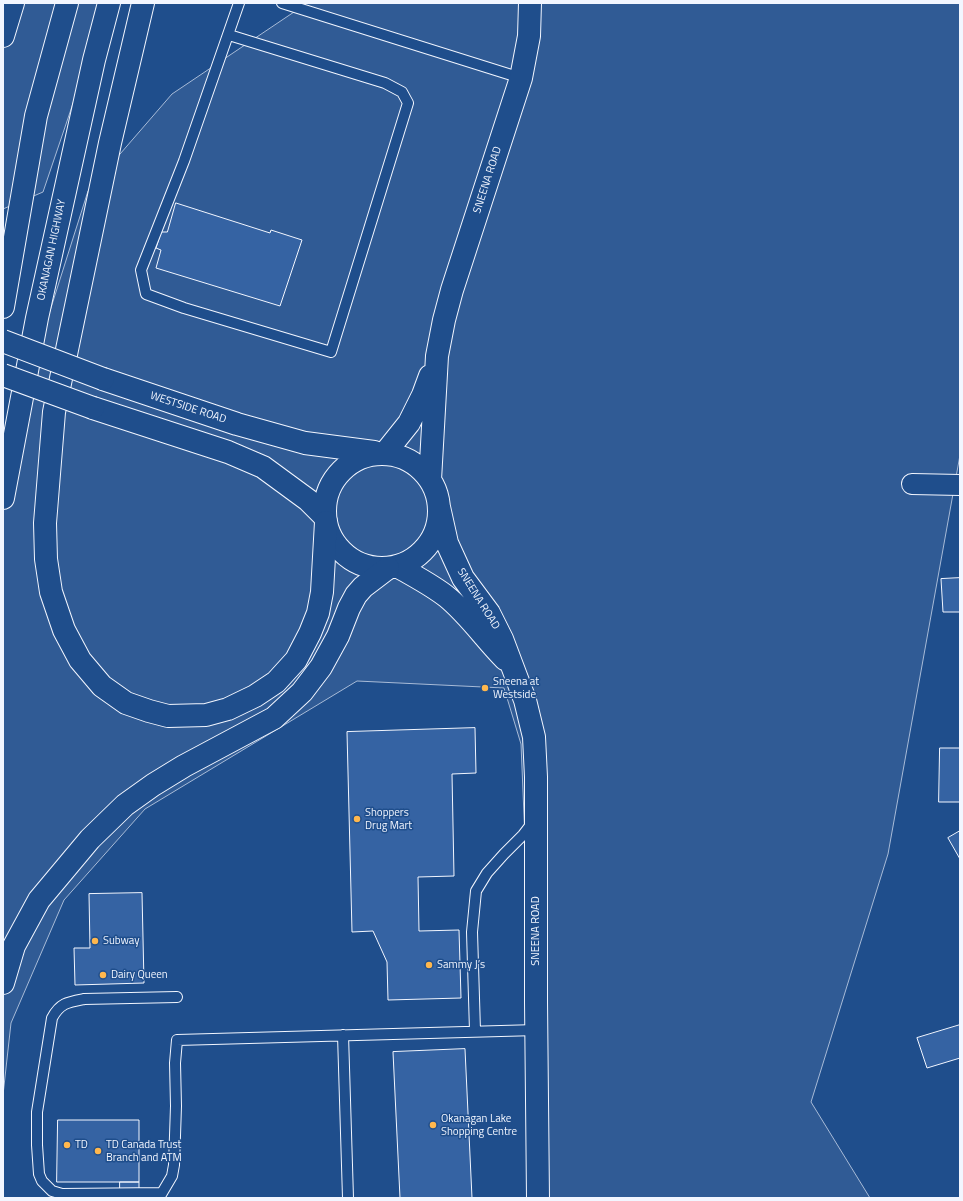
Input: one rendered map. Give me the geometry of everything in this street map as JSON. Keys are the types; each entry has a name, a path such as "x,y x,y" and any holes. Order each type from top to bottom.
{"main road":[{"path":"3,36 13,3"},
{"path":"3,307 36,116 67,3"},
{"name":"OKANAGAN HIGHWAY","path":"3,498 39,311 94,60 109,3"},
{"path":"3,983 14,946 39,900 90,839 125,805 153,785 184,766 274,718 302,692 321,667 338,636 356,595 369,582 393,567 415,558 429,544 437,526 439,507 436,493 430,480 422,470 411,461 399,456 382,453 361,457 345,466 333,480 326,498 322,592 318,613 310,633 296,660 276,682 255,696 228,709 206,715 168,716 149,712 126,703 102,686 80,660 64,630 51,592 46,559 45,523 54,412 110,143 143,3"},
{"name":"SNEENA ROAD","path":"382,453 409,423 424,395 437,356 452,290 521,78 529,36 530,3"},
{"name":"WESTSIDE ROAD","path":"3,341 103,379 237,424 305,443 382,453"},
{"name":"SNEENA ROAD","path":"430,480 437,356"},
{"path":"3,375 93,408 228,452 264,467 308,500 325,519 329,534 338,549 353,560 370,567 393,567"},
{"name":"SNEENA ROAD","path":"439,507 444,532 450,550 463,578 489,613 502,639 525,700 534,737 536,777 538,1198"},
{"name":"SNEENA ROAD","path":"393,567 430,585 448,597 470,620 491,646 513,667"}],"street":[{"path":"912,484 960,485"}],"lane":[{"path":"228,35 385,83 402,92 408,103 331,352 184,308 146,294 141,270 184,161 239,3"},
{"path":"282,3 521,78"},
{"path":"475,1032 472,932 476,891 487,873 523,835 536,817"},
{"path":"177,997 84,999 70,1001 62,1005 56,1011 52,1018 37,1112 39,1174 42,1181 52,1191 62,1194 79,1195 161,1196 172,1176 174,1165 176,1106 175,1063 177,1040 537,1030"},
{"path":"343,1036 348,1198"}],"shaded area":[{"path":"3,3 107,3 43,192 3,209"},
{"path":"301,3 960,3 960,455 888,854 811,1102 870,1198 540,1198 521,744 504,688 357,681 145,809 64,900 11,1023 3,1095 3,459 88,191 172,94 297,10"}],"building":[{"path":"176,203 270,233 271,230 302,240 280,306 156,268 161,250 156,248 161,232 167,232"},
{"path":"960,578 960,612 943,612 941,579"},
{"path":"475,728 476,773 452,774 454,876 418,877 419,931 459,930 461,998 388,1000 387,962 373,931 352,932 347,732"},
{"path":"940,748 960,748 960,802 939,802"},
{"path":"960,831 960,859 948,838"},
{"path":"142,893 144,983 75,985 74,948 90,948 89,894"},
{"path":"960,1025 960,1058 927,1068 917,1038"},
{"name":"Okanagan Lake Shopping Centre","path":"465,1049 472,1198 400,1198 393,1052"},
{"name":"TD Canada Trust Branch and ATM","path":"58,1120 139,1120 139,1182 57,1182"},
{"path":"120,1182 139,1182 139,1198 120,1198"}],"place":[{"name":"Sneena at Westside","path":"485,688"},
{"name":"Shoppers Drug Mart","path":"357,819"},
{"name":"Subway","path":"95,941"},
{"name":"Sammy J’s","path":"429,965"},
{"name":"Dairy Queen","path":"103,975"},
{"name":"Okanagan Lake Shopping Centre","path":"433,1125"},
{"name":"TD","path":"67,1145"},
{"name":"TD Canada Trust Branch and ATM","path":"98,1151"}]}
